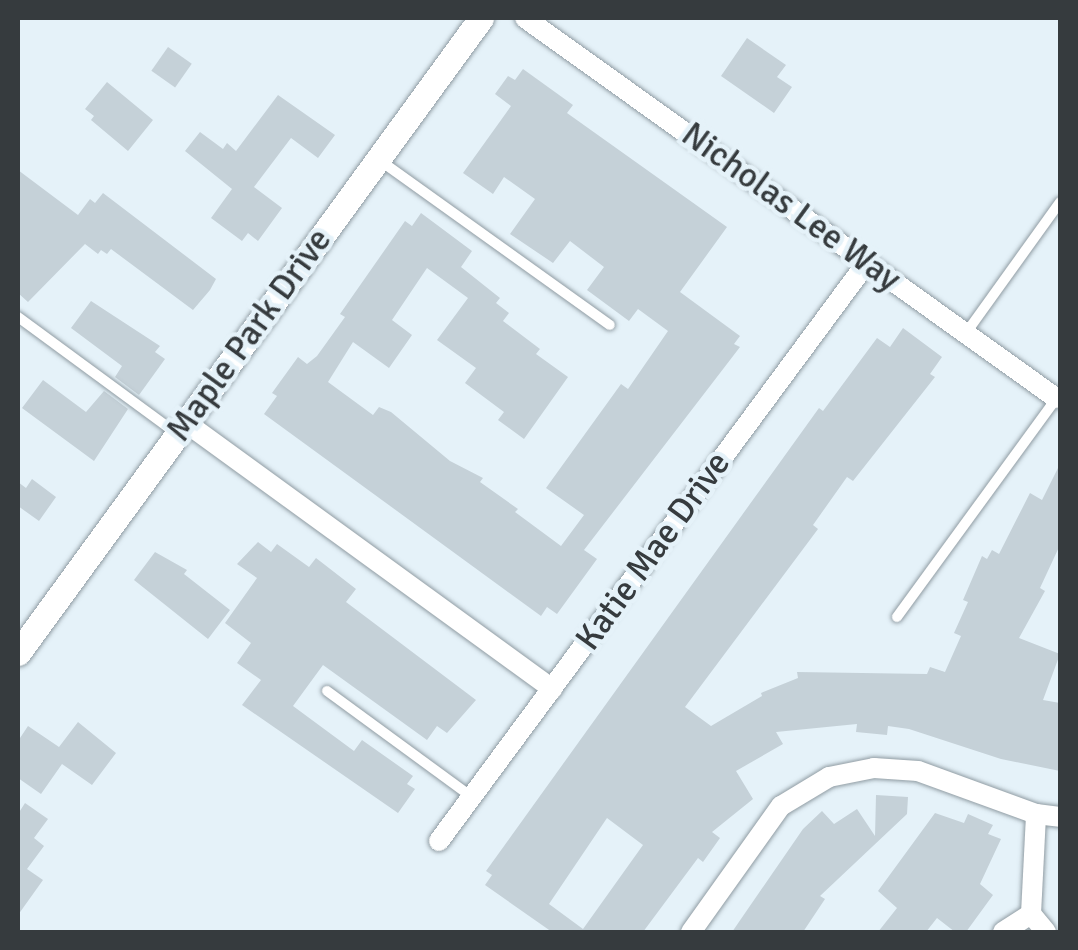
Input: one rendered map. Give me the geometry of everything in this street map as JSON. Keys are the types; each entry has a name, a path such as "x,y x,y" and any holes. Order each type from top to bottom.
{"street":[{"name":"Maple Park Drive","path":"18,653 481,18"},
{"name":"Nicholas Lee Way","path":"525,18 1056,398"},
{"name":"Katie Mae Drive","path":"439,841 868,261"},
{"path":"181,428 552,689"},
{"path":"691,932 781,806 829,778 874,768 918,771 1036,814 1060,817"},
{"path":"1036,814 1031,914 1046,932"},
{"path":"1003,932 1031,914"}],"lane":[{"path":"378,158 610,326"},
{"path":"966,333 1060,202"},
{"path":"18,317 181,428"},
{"path":"897,617 1056,398"},
{"path":"327,691 472,797"}],"building":[{"path":"747,38 786,65 777,77 792,87 774,113 721,76"},
{"path":"168,47 192,64 175,87 151,71"},
{"path":"523,69 573,105 567,113 727,227 680,292 740,336 734,344 740,347 584,550 597,559 557,614 547,607 541,616 264,414 277,396 272,393 298,357 307,364 317,356 345,317 340,314 405,221 412,226 421,213 472,251 461,267 500,298 496,303 509,313 503,321 540,349 536,354 568,377 524,439 498,420 504,412 465,383 476,368 437,340 468,298 427,268 392,320 412,335 389,368 353,342 328,382 373,415 379,407 391,412 450,461 483,478 480,482 561,546 584,515 546,488 621,384 628,389 668,331 638,309 629,321 587,290 604,267 570,241 553,263 510,234 535,199 504,177 493,194 463,173 511,106 495,94 508,76 515,80"},
{"path":"107,82 153,120 128,151 91,120 94,116 85,109"},
{"path":"278,95 335,135 318,158 291,138 254,187 282,208 258,241 248,233 242,241 211,218 232,189 185,151 200,132 223,149 227,143 236,151"},
{"path":"18,170 78,215 90,199 95,203 103,193 216,279 210,290 193,310 111,249 107,254 101,250 98,254 85,244 28,302 18,293"},
{"path":"91,301 160,346 155,352 165,359 139,395 115,377 122,366 71,328"},
{"path":"903,328 942,357 930,374 935,377 853,481 847,477 813,525 818,529 685,707 711,726 762,696 761,693 798,678 797,672 927,674 930,667 945,672 961,636 954,633 968,602 963,600 982,556 987,559 992,550 999,554 1030,493 1042,500 1060,464 1060,545 1040,588 1045,591 1019,638 1060,654 1043,700 1060,703 1060,771 1001,759 909,729 888,726 887,735 856,732 857,724 776,732 783,744 736,771 753,799 712,832 720,838 703,862 698,858 643,932 552,932 485,885 492,875 486,871 819,408 823,411 877,338 890,347","holes":["607,818 643,845 583,929 549,904"]},
{"path":"43,380 86,412 104,391 128,409 94,461 22,408"},
{"path":"32,479 56,497 39,521 18,506 18,482 26,488"},
{"path":"258,542 271,552 277,544 309,567 316,558 356,589 346,602 476,700 447,733 437,726 427,740 323,665 293,706 354,751 362,740 413,776 407,784 415,789 398,813 242,705 261,680 237,663 251,643 225,623 257,578 237,564"},
{"path":"155,552 187,570 184,574 230,610 208,639 134,580"},
{"path":"78,722 116,753 92,785 62,764 41,794 18,778 18,741 28,726 59,747"},
{"path":"876,795 908,797 907,814 820,896 825,899 803,932 732,932 803,829 822,811 834,824 857,809 875,836"},
{"path":"25,803 48,819 34,838 44,846 27,869 43,880 18,915 18,814"},
{"path":"935,813 964,823 968,814 993,825 988,834 1001,839 980,884 993,895 966,932 955,932 937,918 926,932 878,932 897,908 878,891"}]}
